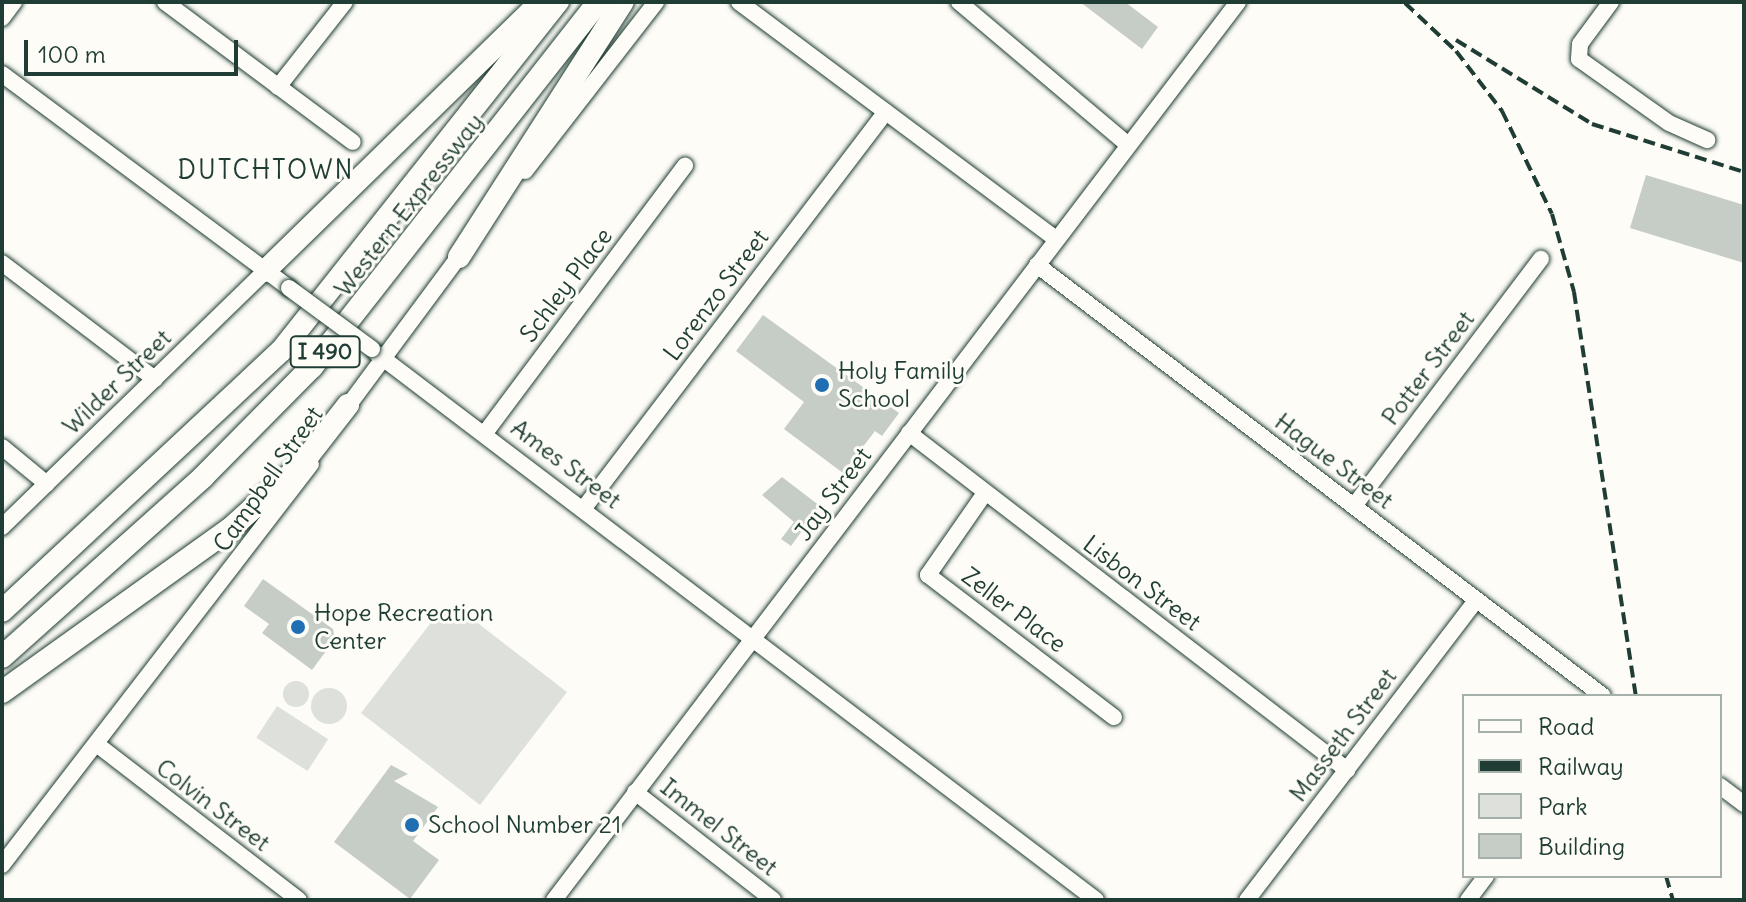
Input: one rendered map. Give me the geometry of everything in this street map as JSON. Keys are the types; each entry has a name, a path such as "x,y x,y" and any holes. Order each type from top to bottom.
{"highway":[{"path":"265,271 541,2"},
{"name":"Western Expressway","path":"2,611 164,468 289,342 558,2"},
{"name":"Western Expressway","path":"2,657 203,477 312,367 598,2"},
{"path":"459,257 623,2"},
{"path":"2,692 240,521 302,464 348,405"}],"street":[{"path":"2,18 14,2"},
{"path":"165,2 353,142"},
{"path":"278,87 345,2"},
{"name":"Campbell Street","path":"2,865 99,746 291,492 348,405 377,353 459,257 656,2"},
{"path":"739,2 1056,239"},
{"path":"959,2 1128,145"},
{"name":"Jay Street","path":"562,897 635,792 1238,2"},
{"path":"1611,2 1577,52 1663,119 1707,140"},
{"name":"Ames Street","path":"2,74 754,636 1096,900"},
{"name":"Lorenzo Street","path":"584,508 886,112"},
{"name":"Schley Place","path":"485,433 685,166"},
{"name":"Potter Street","path":"1354,506 1541,259"},
{"path":"2,263 155,379"},
{"name":"Hague Street","path":"1037,265 1600,694"},
{"name":"Wilder Street","path":"2,527 265,271"},
{"name":"Lisbon Street","path":"909,433 1347,770"},
{"path":"2,447 47,484"},
{"name":"Zeller Place","path":"985,493 928,575 1114,717"},
{"name":"Masseth Street","path":"1247,900 1476,600"},
{"name":"Colvin Street","path":"99,746 299,900"},
{"path":"1722,788 1744,804"},
{"name":"Immel Street","path":"635,792 773,900"},
{"path":"1468,900 1484,878"}],"green space":[{"path":"443,607 457,607 567,692 480,805 361,713"},
{"path":"296,681 305,685 309,694 305,703 296,707 287,703 283,694 287,685"},
{"path":"329,688 342,693 347,706 342,719 329,724 316,719 311,706 316,693"},
{"path":"277,706 328,739 307,771 256,738"}],"building":[{"path":"1080,2 1125,2 1158,27 1142,49"},
{"path":"1646,175 1744,205 1744,263 1630,228"},
{"name":"Holy Family School","path":"763,315 899,413 882,436 875,431 843,473 784,429 804,402 736,351"},
{"path":"782,477 820,506 791,546 781,539 794,522 762,495"},
{"name":"Hope Recreation Center","path":"263,579 333,629 335,639 312,670 262,633 269,624 244,606"},
{"path":"391,765 408,774 394,781 438,807 413,841 439,860 410,899 334,842"}],"railway":[{"path":"1405,3 1456,51 1502,111 1552,214 1574,292 1636,694"},
{"path":"1456,40 1592,124 1744,172"},
{"path":"1667,878 1673,900"}],"place":[{"name":"Holy Family School","path":"822,385"},
{"name":"Hope Recreation Center","path":"298,627"},
{"name":"School Number 21","path":"412,825"}],"district":[{"name":"DUTCHTOWN","path":"266,170"}]}
